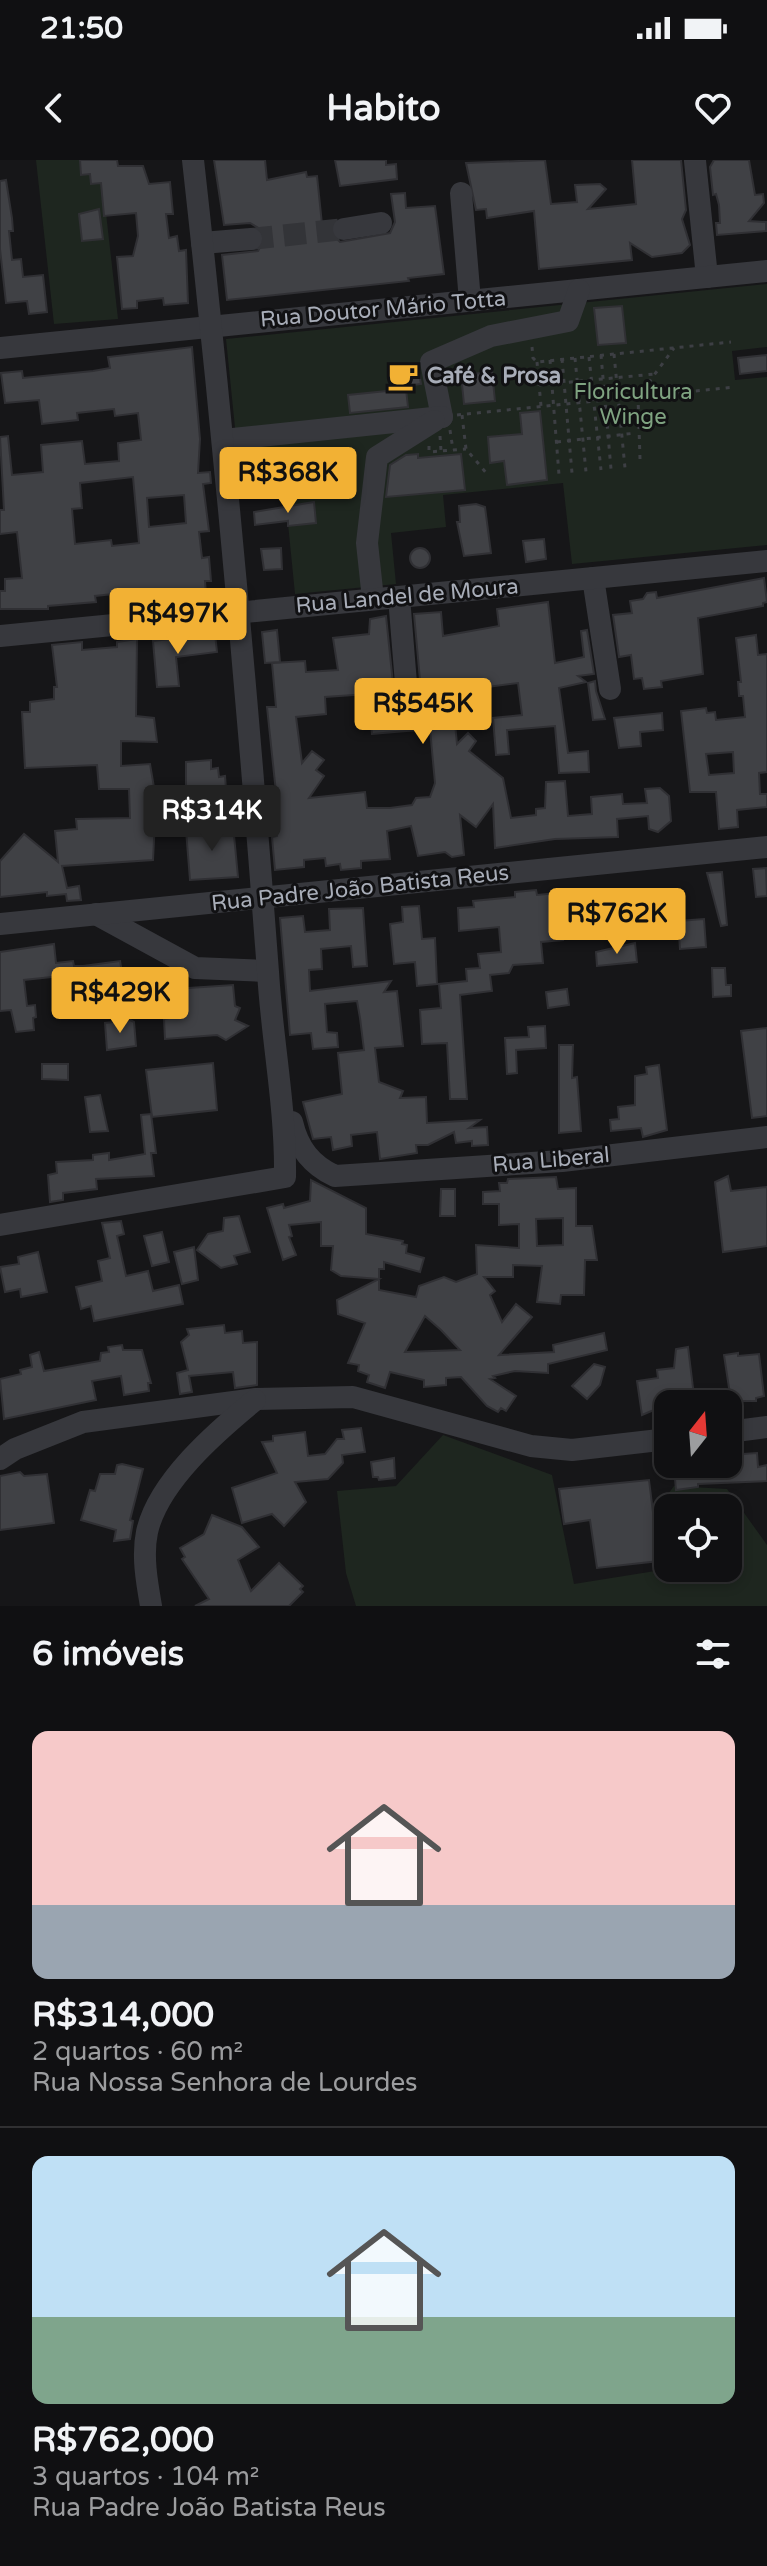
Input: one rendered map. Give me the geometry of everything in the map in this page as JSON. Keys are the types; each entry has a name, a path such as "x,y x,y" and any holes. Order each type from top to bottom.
{"street":[{"path":"0,1225 285,1177 286,1137 267,971 264,898 239,612 193,160"},
{"path":"695,161 707,277"},
{"path":"461,193 478,300 491,336"},
{"path":"344,229 381,223"},
{"path":"202,243 251,239"},
{"name":"Rua Doutor Mário Totta","path":"0,348 767,271"},
{"path":"443,419 431,362 491,336 568,321 579,290"},
{"path":"223,440 443,419"},
{"path":"373,599 367,543 377,457 443,419"},
{"name":"Rua Landel de Moura","path":"0,636 767,561"},
{"path":"593,578 610,689"},
{"path":"399,597 407,696 437,692"},
{"name":"Rua Padre João Batista Reus","path":"0,924 767,847"},
{"path":"96,914 195,968 267,971"},
{"name":"Rua Liberal","path":"276,1061 282,1074 295,1136 318,1168 335,1176 562,1161 767,1137"},
{"path":"0,1459 15,1449 83,1422 256,1399 353,1397 531,1446 572,1450 654,1441"},
{"path":"151,1606 146,1578 146,1533 159,1499 208,1440 256,1399"},
{"path":"742,1430 767,1427"}],"path":[{"path":"530,328 541,407"},
{"path":"537,362 731,342"},
{"path":"640,459 638,397 674,348"},
{"path":"614,354 625,468"},
{"path":"601,355 611,469"},
{"path":"589,357 601,470"},
{"path":"575,358 586,472"},
{"path":"562,359 572,473"},
{"path":"550,360 559,475"},
{"path":"539,385 656,374"},
{"path":"443,419 735,387"},
{"path":"443,419 429,452 466,449"},
{"path":"443,419 488,475"},
{"path":"557,442 638,433"}],"green space":[{"path":"36,160 100,160 118,319 54,324"},
{"name":"Floricultura Winge","path":"767,284 767,347 732,351 735,380 767,377 767,545 572,564 563,483 443,495 446,527 391,533 396,584 295,594 282,463 239,467 226,339"},
{"path":"443,1435 552,1475 574,1584 654,1571 654,1582 742,1582 742,1510 767,1545 767,1606 356,1606 346,1573 337,1491 396,1486"},
{"path":"674,1486 727,1489 731,1494 668,1494"}],"building":[{"path":"80,160 117,160 118,166 143,166 149,184 170,182 173,214 166,214 169,238 177,236 179,251 186,250 188,303 164,305 163,298 137,301 137,308 122,309 117,257 133,256 138,236 136,213 104,216 101,183 91,184 90,174 81,175"},
{"path":"214,160 265,160 267,180 306,172 307,177 317,176 322,224 331,223 330,232 340,242 390,233 395,222 391,194 405,193 406,208 435,206 444,274 408,278 409,281 227,300 222,255 258,251 265,237 262,230 250,223 224,225"},
{"path":"335,160 386,160 386,165 396,164 397,179 340,186"},
{"path":"545,160 551,204 577,202 575,185 600,184 606,189 588,209 636,204 632,160 681,160 686,210 682,219 690,245 682,253 652,257 630,243 632,260 539,269 534,211 487,218 486,209 476,210 466,163"},
{"path":"714,160 749,160 755,195 763,194 764,203 749,221 766,222 766,231 717,235 719,205 716,194 713,195 710,167"},
{"path":"6,180 13,231 9,231 12,260 21,259 23,277 43,275 47,312 29,314 27,301 6,303 0,249 0,181"},
{"path":"99,209 103,239 82,241 79,214"},
{"path":"622,306 626,343 598,345 594,308"},
{"path":"192,347 200,439 198,473 210,472 211,483 203,484 209,531 199,532 202,558 209,557 211,581 205,581 206,595 123,602 123,593 95,596 96,602 48,606 48,609 0,609 0,591 5,591 5,579 22,578 17,532 0,534 0,510 4,510 0,437 8,436 12,475 43,472 41,445 82,441 85,464 119,461 118,443 141,440 138,413 115,416 114,409 77,413 78,420 42,424 39,400 5,403 1,373 22,371 23,378 93,371 110,368 108,357","holes":["133,477 139,543 112,546 111,540 75,544 72,509 82,508 80,483","184,495 186,523 149,527 147,498"]},
{"path":"767,355 767,371 740,374 738,358"},
{"name":"Café & Prosa","path":"409,366 409,374 419,373 421,384 399,387 396,367"},
{"path":"492,372 495,401 464,404 461,375"},
{"path":"406,389 408,407 350,413 348,395"},
{"path":"540,411 547,480 507,485 504,461 490,463 488,437 522,434 520,413"},
{"path":"418,454 418,458 461,454 465,490 386,497 390,465 406,455"},
{"path":"314,502 316,523 288,526 288,521 255,525 254,512"},
{"path":"476,504 485,507 491,553 464,556 457,522 460,522 459,506"},
{"path":"544,539 546,559 526,562 523,541"},
{"path":"281,548 282,569 264,570 261,549"},
{"path":"416,548 424,548 430,558 424,568 416,568 410,562 410,554"},
{"path":"764,578 767,602 763,606 698,618 703,674 661,681 662,687 644,689 642,678 634,679 631,655 619,657 613,615 632,613 630,601 643,599 647,593 656,592 657,598"},
{"path":"548,602 555,663 584,657 581,631 587,630 594,674 578,676 586,682 559,688 568,753 588,751 589,772 559,773 555,726 507,730 509,754 496,755 493,718 522,715 518,683 472,689 474,700 453,703 457,744 468,733 476,741 469,751 503,778 511,818 536,815 536,809 545,808 546,782 565,781 568,816 592,814 591,797 622,794 623,804 647,803 645,789 660,788 669,796 671,821 658,832 649,829 648,816 617,819 618,837 555,839 495,848 493,804 476,827 460,815 464,855 452,857 445,852 418,856 411,826 387,831 390,859 361,861 361,868 341,870 340,864 326,866 325,858 304,860 304,867 275,870 272,837 277,836 277,802 267,707 276,707 272,663 305,661 306,672 338,670 333,638 369,634 370,619 386,616 395,703 408,710 439,706 450,698 451,689 442,679 420,680 414,614 441,612 443,636 499,626 497,609","holes":["368,694 372,734 430,729 435,783 430,797 416,798 412,805 390,808 367,808 365,792 309,798 324,776 316,770 324,760 312,751 302,763 296,717 326,714 325,697"]},
{"path":"277,630 280,662 265,663 262,632"},
{"path":"215,634 217,652 176,657 179,686 157,687 153,641"},
{"path":"756,635 758,655 767,654 767,772 759,773 760,794 767,794 767,807 737,810 738,827 719,829 716,792 690,792 681,711 706,708 707,713 715,712 716,720 745,717 743,696 739,696 738,682 741,682 736,638","holes":["733,752 734,773 709,775 706,754"]},
{"path":"137,639 136,716 154,718 157,742 121,741 121,766 150,764 156,799 153,860 62,866 67,888 79,886 81,900 67,901 66,894 47,896 47,892 0,897 0,861 24,834 58,862 55,831 77,829 76,819 130,818 129,789 99,789 97,765 25,768 22,712 30,712 30,702 54,699 54,687 57,687 52,645 82,642 82,650 117,647 117,642"},
{"path":"595,681 605,719 593,720 588,683"},
{"path":"662,713 663,730 640,732 641,746 619,748 614,718"},
{"path":"211,760 211,769 218,768 219,777 225,776 226,789 186,793 186,762"},
{"path":"233,825 238,877 190,880 186,830"},
{"path":"766,868 767,896 756,897 753,869"},
{"path":"722,872 727,925 721,926 707,873"},
{"path":"536,890 537,895 578,891 582,916 561,918 563,940 541,942 543,963 513,965 509,973 490,975 492,991 460,995 467,1099 450,1099 447,1043 422,1044 420,1010 441,1008 439,984 467,981 466,969 480,968 478,954 501,952 499,927 459,931 458,908 474,907 473,901 515,897 515,892"},
{"path":"419,906 422,939 435,938 437,984 417,986 415,962 394,964 390,924 403,922 402,907"},
{"path":"363,908 367,966 353,967 351,946 321,949 322,969 309,970 310,991 391,981 384,992 397,991 403,1046 375,1048 379,1082 403,1091 400,1098 426,1097 427,1123 480,1120 469,1128 487,1127 488,1145 472,1146 472,1141 456,1143 454,1132 428,1145 416,1145 417,1153 380,1159 377,1132 351,1135 352,1146 333,1150 331,1137 313,1139 303,1102 342,1094 338,1053 364,1050 360,1018 357,1001 325,1004 327,1032 337,1033 338,1047 313,1049 311,1033 290,1035 280,918 303,916 305,932 330,930 329,909"},
{"path":"704,919 706,947 680,949 678,921"},
{"path":"635,943 637,962 597,966 596,952"},
{"path":"54,944 56,963 73,961 74,966 83,966 120,961 126,993 108,997 106,986 86,996 65,998 61,976 24,980 27,1006 35,1005 34,1030 16,1032 11,1010 0,1011 0,952"},
{"path":"712,968 725,968 726,985 731,985 731,996 713,997"},
{"path":"233,985 235,1006 240,1008 235,1020 248,1026 226,1040 217,1035 165,1039 164,1019 176,1017 174,989"},
{"path":"567,989 569,1005 548,1008 546,992"},
{"path":"134,1022 136,1046 107,1050 105,1023"},
{"path":"545,1026 546,1048 516,1050 517,1073 507,1074 505,1038 529,1037 528,1027"},
{"path":"767,1028 767,1116 752,1118 741,1031"},
{"path":"559,1045 573,1045 572,1078 577,1077 581,1131 559,1133"},
{"path":"213,1063 217,1110 152,1117 146,1070"},
{"path":"42,1064 68,1064 68,1080 42,1079"},
{"path":"659,1065 667,1130 643,1137 641,1128 611,1131 610,1120 619,1119 618,1107 635,1105 635,1076 647,1074 646,1067"},
{"path":"100,1095 108,1131 90,1132 85,1097"},
{"path":"151,1114 156,1153 151,1153 154,1176 96,1179 97,1189 63,1193 63,1200 50,1202 48,1175 57,1173 56,1162 93,1160 93,1155 109,1153 109,1160 145,1154 141,1115"},
{"path":"728,1176 731,1191 767,1187 767,1246 723,1252 715,1182"},
{"path":"556,1177 558,1189 576,1188 576,1226 592,1226 597,1260 585,1260 584,1295 561,1295 560,1304 537,1302 542,1266 513,1265 513,1277 484,1277 495,1291 490,1295 502,1322 516,1304 532,1317 499,1355 554,1352 553,1345 604,1333 607,1350 548,1364 548,1373 515,1371 493,1376 495,1378 490,1379 516,1396 506,1411 501,1408 498,1412 487,1406 461,1377 446,1378 446,1385 424,1387 424,1380 390,1372 385,1388 367,1382 369,1375 358,1371 359,1365 348,1363 365,1323 338,1314 337,1300 379,1279 379,1290 416,1297 419,1286 444,1277 456,1282 477,1274 476,1245 519,1248 519,1224 499,1225 499,1204 483,1204 483,1192 500,1191 499,1183 507,1183 508,1179","holes":["563,1218 563,1245 537,1246 536,1219","425,1316 441,1330 460,1350 405,1352"]},
{"path":"311,1180 366,1208 366,1234 403,1241 402,1244 407,1245 406,1253 424,1258 420,1272 384,1262 384,1269 379,1269 379,1279 341,1276 331,1270 333,1246 321,1246 321,1222 289,1225 292,1236 289,1237 296,1255 283,1260 267,1208 283,1204 284,1208 310,1201"},
{"path":"441,1189 455,1189 455,1216 440,1216"},
{"path":"239,1216 250,1252 234,1256 237,1264 221,1268 197,1250 208,1234 223,1231 224,1218"},
{"path":"121,1221 124,1234 117,1236 126,1276 148,1271 153,1291 179,1285 183,1304 94,1321 91,1306 81,1309 76,1287 102,1281 98,1261 110,1258 102,1223"},
{"path":"162,1232 169,1262 152,1266 144,1236"},
{"path":"194,1247 198,1280 182,1284 174,1252"},
{"path":"38,1252 47,1292 21,1297 20,1289 5,1292 0,1267 19,1264 18,1257"},
{"path":"224,1325 225,1333 242,1331 243,1343 257,1342 257,1385 235,1388 233,1372 189,1376 192,1392 180,1394 177,1373 188,1370 181,1342 189,1335 187,1329"},
{"path":"122,1345 123,1350 142,1350 151,1383 148,1383 149,1391 124,1395 121,1376 92,1381 96,1400 4,1419 0,1379 21,1374 20,1370 32,1367 30,1355 39,1352 44,1371 100,1361 101,1353 109,1352 108,1347"},
{"path":"688,1347 693,1390 654,1390 654,1410 642,1415 637,1381 658,1378 657,1370 674,1368 676,1349"},
{"path":"759,1354 764,1396 756,1398 756,1401 742,1401 742,1390 729,1390 724,1355"},
{"path":"594,1364 605,1367 600,1385 587,1399 572,1386"},
{"path":"361,1428 365,1452 342,1455 343,1463 328,1479 295,1482 306,1502 284,1526 272,1514 242,1523 232,1488 277,1473 262,1442 273,1441 273,1436 305,1432 308,1456 325,1454 337,1439 344,1439 342,1430"},
{"path":"757,1453 758,1467 767,1465 767,1481 698,1484 698,1487 676,1490 675,1478 742,1478 742,1454"},
{"path":"394,1458 395,1478 379,1480 373,1477 371,1462"},
{"path":"117,1465 143,1469 130,1520 133,1521 130,1539 114,1541 116,1530 81,1520 90,1490 95,1491 100,1474 115,1474"},
{"path":"20,1472 24,1476 47,1474 54,1523 0,1530 0,1476"},
{"path":"649,1480 654,1520 654,1562 597,1568 590,1520 564,1524 559,1489"},
{"path":"212,1515 242,1527 259,1547 238,1560 251,1591 279,1563 303,1586 300,1589 303,1592 289,1606 195,1606 209,1599 182,1559 185,1557 180,1548 204,1534"}],"tunnel":[{"path":"251,239 344,229"}],"place":[{"name":"Café & Prosa","path":"403,376"}]}
